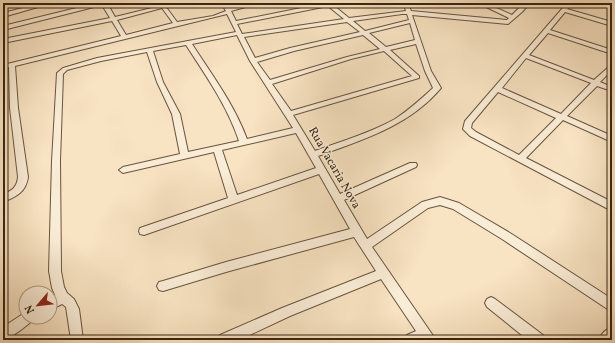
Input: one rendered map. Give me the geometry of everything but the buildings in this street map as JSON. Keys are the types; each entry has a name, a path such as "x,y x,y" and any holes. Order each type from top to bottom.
{"street":[{"path":"18,3 22,10"},
{"path":"3,15 49,3"},
{"path":"3,28 103,3 124,37"},
{"path":"3,41 114,19 162,5 178,3"},
{"path":"77,340 73,309 58,288 55,271 56,161 60,73 65,69 98,61 118,47 124,37 230,13 258,3"},
{"path":"230,13 336,3"},
{"path":"312,155 391,124 405,115 437,88 429,73 406,3"},
{"path":"481,3 512,17"},
{"path":"519,3 526,4"},
{"path":"328,4 386,50 417,77"},
{"path":"3,67 12,64 118,47 149,50 240,34 408,11 508,22 526,4"},
{"path":"162,5 176,24"},
{"path":"567,7 612,20"},
{"path":"567,7 612,24"},
{"path":"567,7 468,123 467,129 473,134 612,207"},
{"name":"Rua Vacaria Nova","path":"230,13 253,61 289,114 365,246 427,337"},
{"path":"253,61 309,45 366,34 412,21"},
{"path":"547,31 612,52"},
{"path":"268,83 349,58 419,41"},
{"path":"188,43 226,101 236,120 244,142"},
{"path":"149,50 160,82 176,114 185,156"},
{"path":"526,56 612,89"},
{"path":"3,198 17,192 23,186 14,108 12,64"},
{"path":"520,158 612,66"},
{"path":"289,114 429,73"},
{"path":"498,89 612,139"},
{"path":"123,170 298,130"},
{"path":"217,149 233,199"},
{"path":"338,198 413,165"},
{"path":"144,231 233,199 321,170"},
{"path":"365,246 425,205 434,202 444,202 460,208 506,236 612,306"},
{"path":"163,286 226,267 357,232"},
{"path":"224,340 286,312 383,273"},
{"path":"58,300 63,297"},
{"path":"491,303 538,340"},
{"path":"3,335 18,324"},
{"path":"605,340 612,333"},
{"path":"412,340 427,337"}]}
